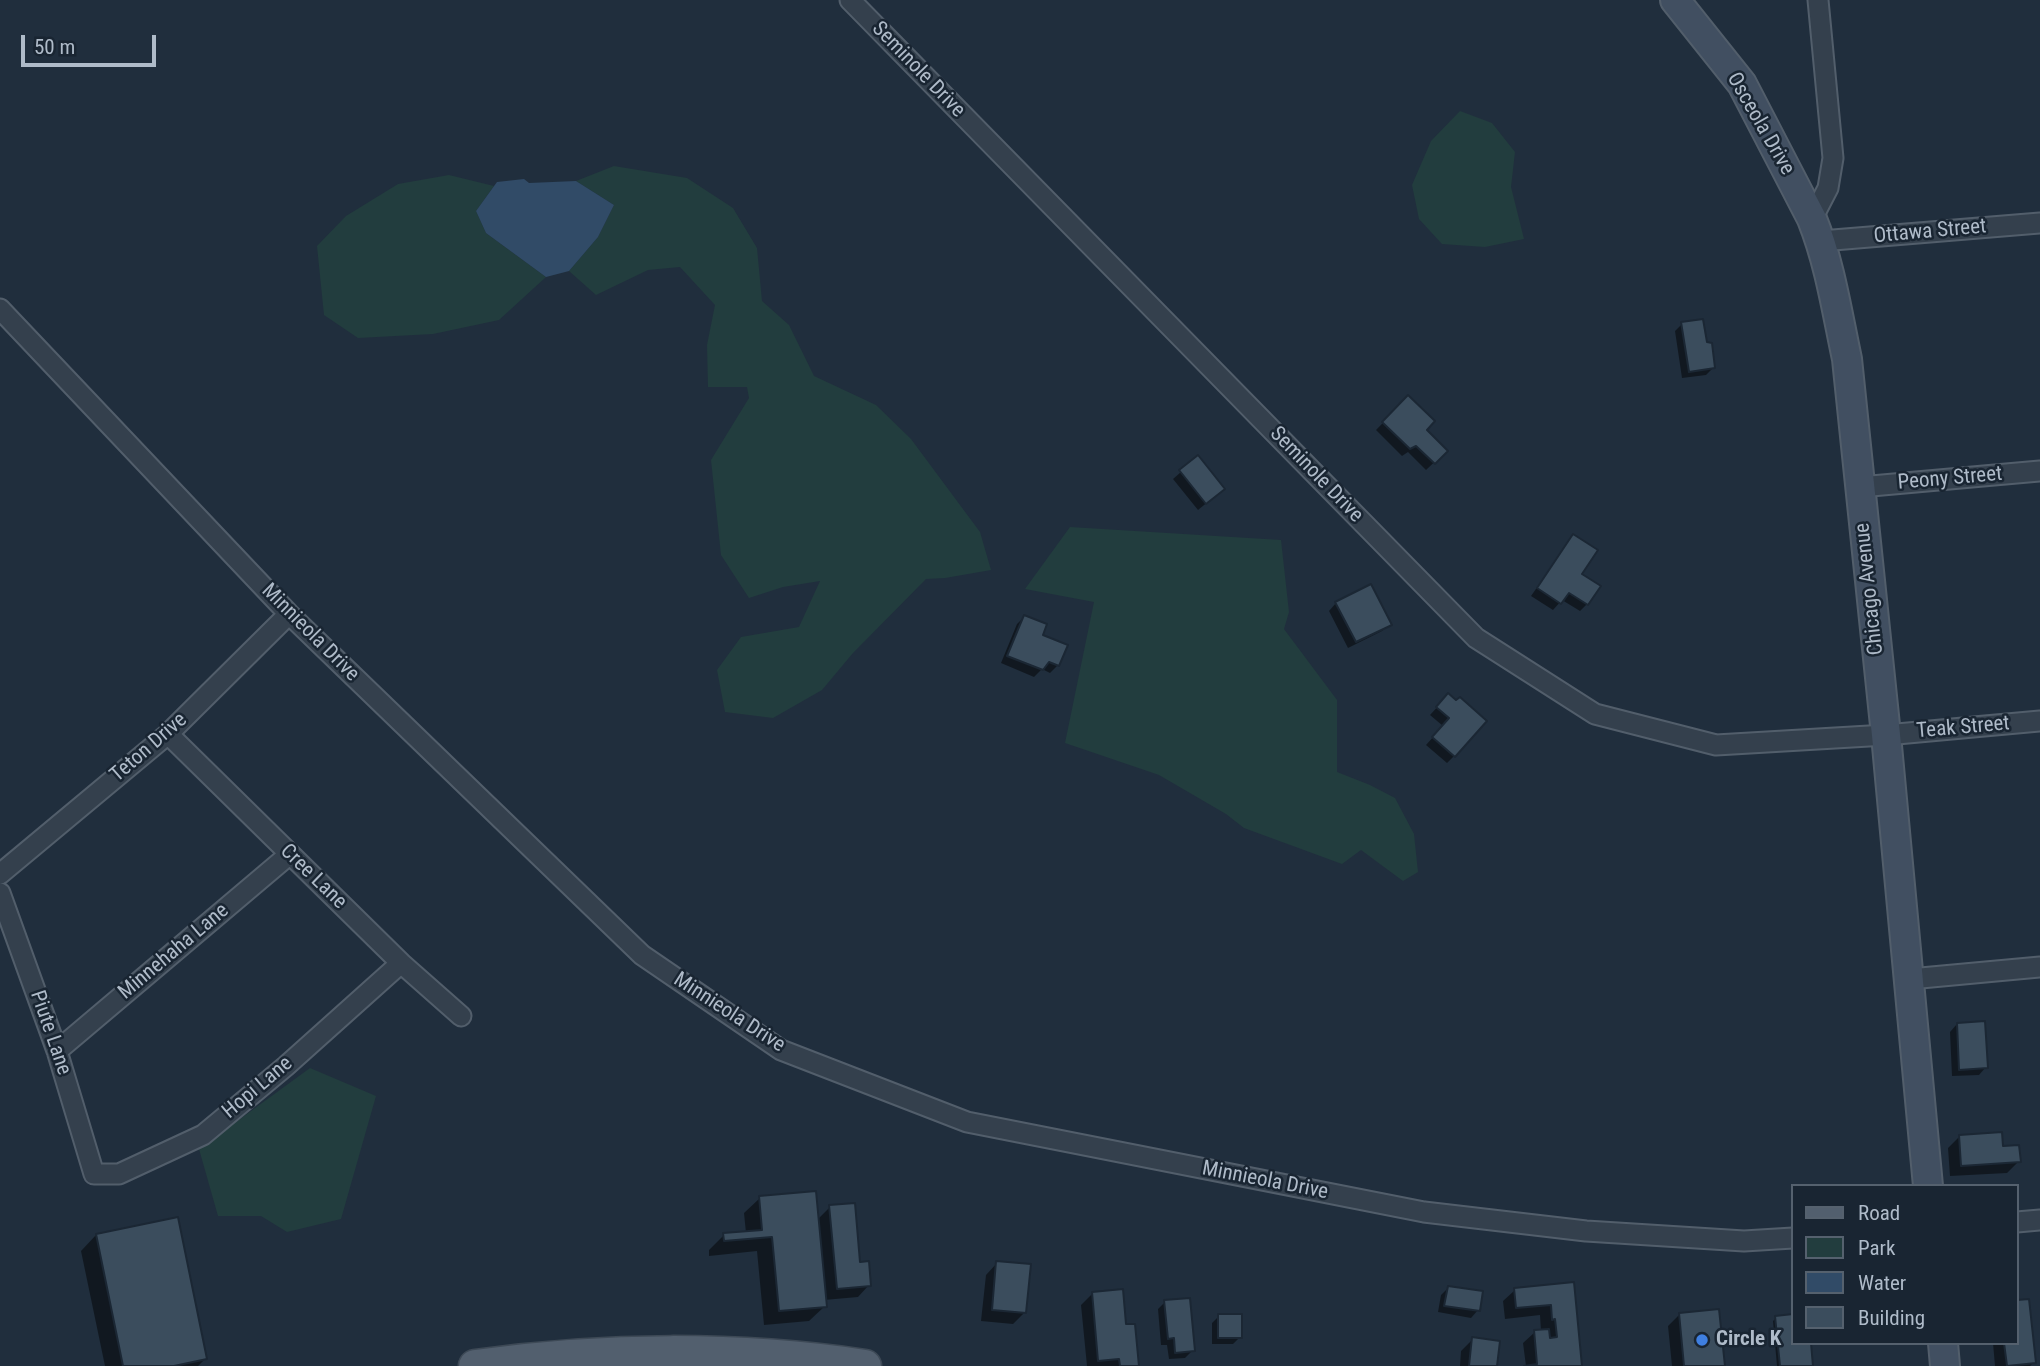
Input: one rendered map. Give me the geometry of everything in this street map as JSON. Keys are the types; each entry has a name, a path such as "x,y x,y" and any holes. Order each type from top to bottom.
{"main road":[{"path":"475,1366 592,1355 679,1353 803,1357 865,1366"}],"street":[{"name":"Seminole Drive","path":"850,0 1476,638 1595,714 1716,745 1886,735"},
{"name":"Osceola Drive","path":"1675,0 1742,84 1817,230"},
{"path":"1817,230 1833,158 1818,0"},
{"name":"Ottawa Street","path":"1817,230 2040,223"},
{"name":"Chicago Avenue","path":"1817,230 1847,359 1910,979 1928,1184"},
{"name":"Minnieola Drive","path":"0,309 289,614 642,955 781,1050 967,1122 1424,1212 1586,1231 1744,1241 1792,1238"},
{"name":"Peony Street","path":"1860,487 2040,471"},
{"name":"Teton Drive","path":"0,874 168,734 289,614"},
{"name":"Teak Street","path":"1886,735 2040,721"},
{"name":"Cree Lane","path":"168,734 401,963 461,1016"},
{"name":"Minnehaha Lane","path":"57,1051 290,855"},
{"name":"Piute Lane","path":"0,893 57,1051 94,1174"},
{"name":"Hopi Lane","path":"94,1174 119,1174 204,1135 401,963"},
{"path":"1910,979 2040,967"},
{"path":"2019,1222 2040,1220"},
{"path":"1943,1345 1945,1366"}],"green space":[{"path":"1460,111 1492,123 1515,152 1511,187 1524,239 1485,247 1442,244 1419,219 1412,185 1431,141"},
{"path":"614,166 687,178 733,208 757,248 762,301 789,325 814,376 876,405 911,439 980,532 991,570 926,579 853,653 822,690 773,718 725,712 717,670 741,637 799,627 820,581 783,587 749,598 721,555 711,460 749,398 747,387 708,387 707,345 715,305 680,267 648,270 596,295 569,271 598,237 614,205 576,181"},
{"path":"449,175 494,186 476,211 486,233 546,277 499,320 433,334 358,338 324,315 317,246 346,216 398,184"},
{"path":"1070,527 1281,540 1289,612 1284,629 1337,700 1337,772 1395,798 1414,834 1418,872 1403,881 1361,850 1342,864 1244,828 1226,814 1159,775 1065,743 1094,602 1025,589"},
{"path":"310,1068 376,1096 341,1219 287,1232 261,1216 218,1216 199,1149"}],"water":[{"path":"524,179 529,183 576,181 614,205 598,237 569,271 546,277 486,233 476,211 497,182"}],"building":[{"path":"1703,319 1707,342 1712,343 1715,368 1689,372 1681,322"},
{"path":"1408,395 1435,421 1427,430 1448,451 1435,464 1416,446 1410,449 1382,422"},
{"path":"1198,455 1225,489 1206,504 1179,470"},
{"path":"1573,534 1598,550 1582,574 1601,586 1588,605 1569,593 1561,604 1537,588"},
{"path":"1371,584 1392,625 1356,642 1335,602"},
{"path":"1024,615 1047,624 1043,635 1068,645 1059,666 1049,662 1043,670 1007,656"},
{"path":"1448,693 1456,700 1460,697 1487,721 1455,757 1432,737 1449,718 1436,707"},
{"path":"1985,1021 1988,1068 1959,1070 1957,1023"},
{"path":"2002,1132 2003,1146 2019,1145 2021,1162 1961,1166 1959,1135"},
{"path":"816,1191 827,1307 779,1311 772,1237 724,1241 723,1233 762,1230 759,1196"},
{"path":"855,1203 860,1262 869,1261 871,1286 837,1289 829,1205"},
{"path":"178,1217 207,1359 174,1366 123,1366 96,1234"},
{"path":"996,1261 1031,1264 1026,1313 992,1310"},
{"path":"1574,1282 1582,1366 1524,1366 1537,1364 1534,1330 1549,1329 1550,1338 1557,1337 1555,1319 1552,1320 1551,1305 1516,1308 1514,1288"},
{"path":"1448,1286 1483,1291 1480,1311 1444,1306"},
{"path":"1123,1289 1126,1324 1135,1324 1139,1366 1120,1366 1119,1359 1098,1361 1092,1292"},
{"path":"1190,1298 1195,1351 1175,1353 1174,1338 1168,1339 1164,1300"},
{"path":"2029,1299 2036,1363 2007,1366 2004,1345 2019,1345 2019,1300"},
{"name":"Circle K","path":"1719,1309 1725,1366 1684,1366 1679,1313"},
{"path":"1218,1314 1242,1314 1242,1338 1218,1338"},
{"path":"1792,1314 1792,1345 1811,1345 1813,1366 1780,1366 1775,1316"},
{"path":"1472,1337 1500,1341 1497,1366 1469,1366"}],"place":[{"name":"Circle K","path":"1702,1340"}]}
